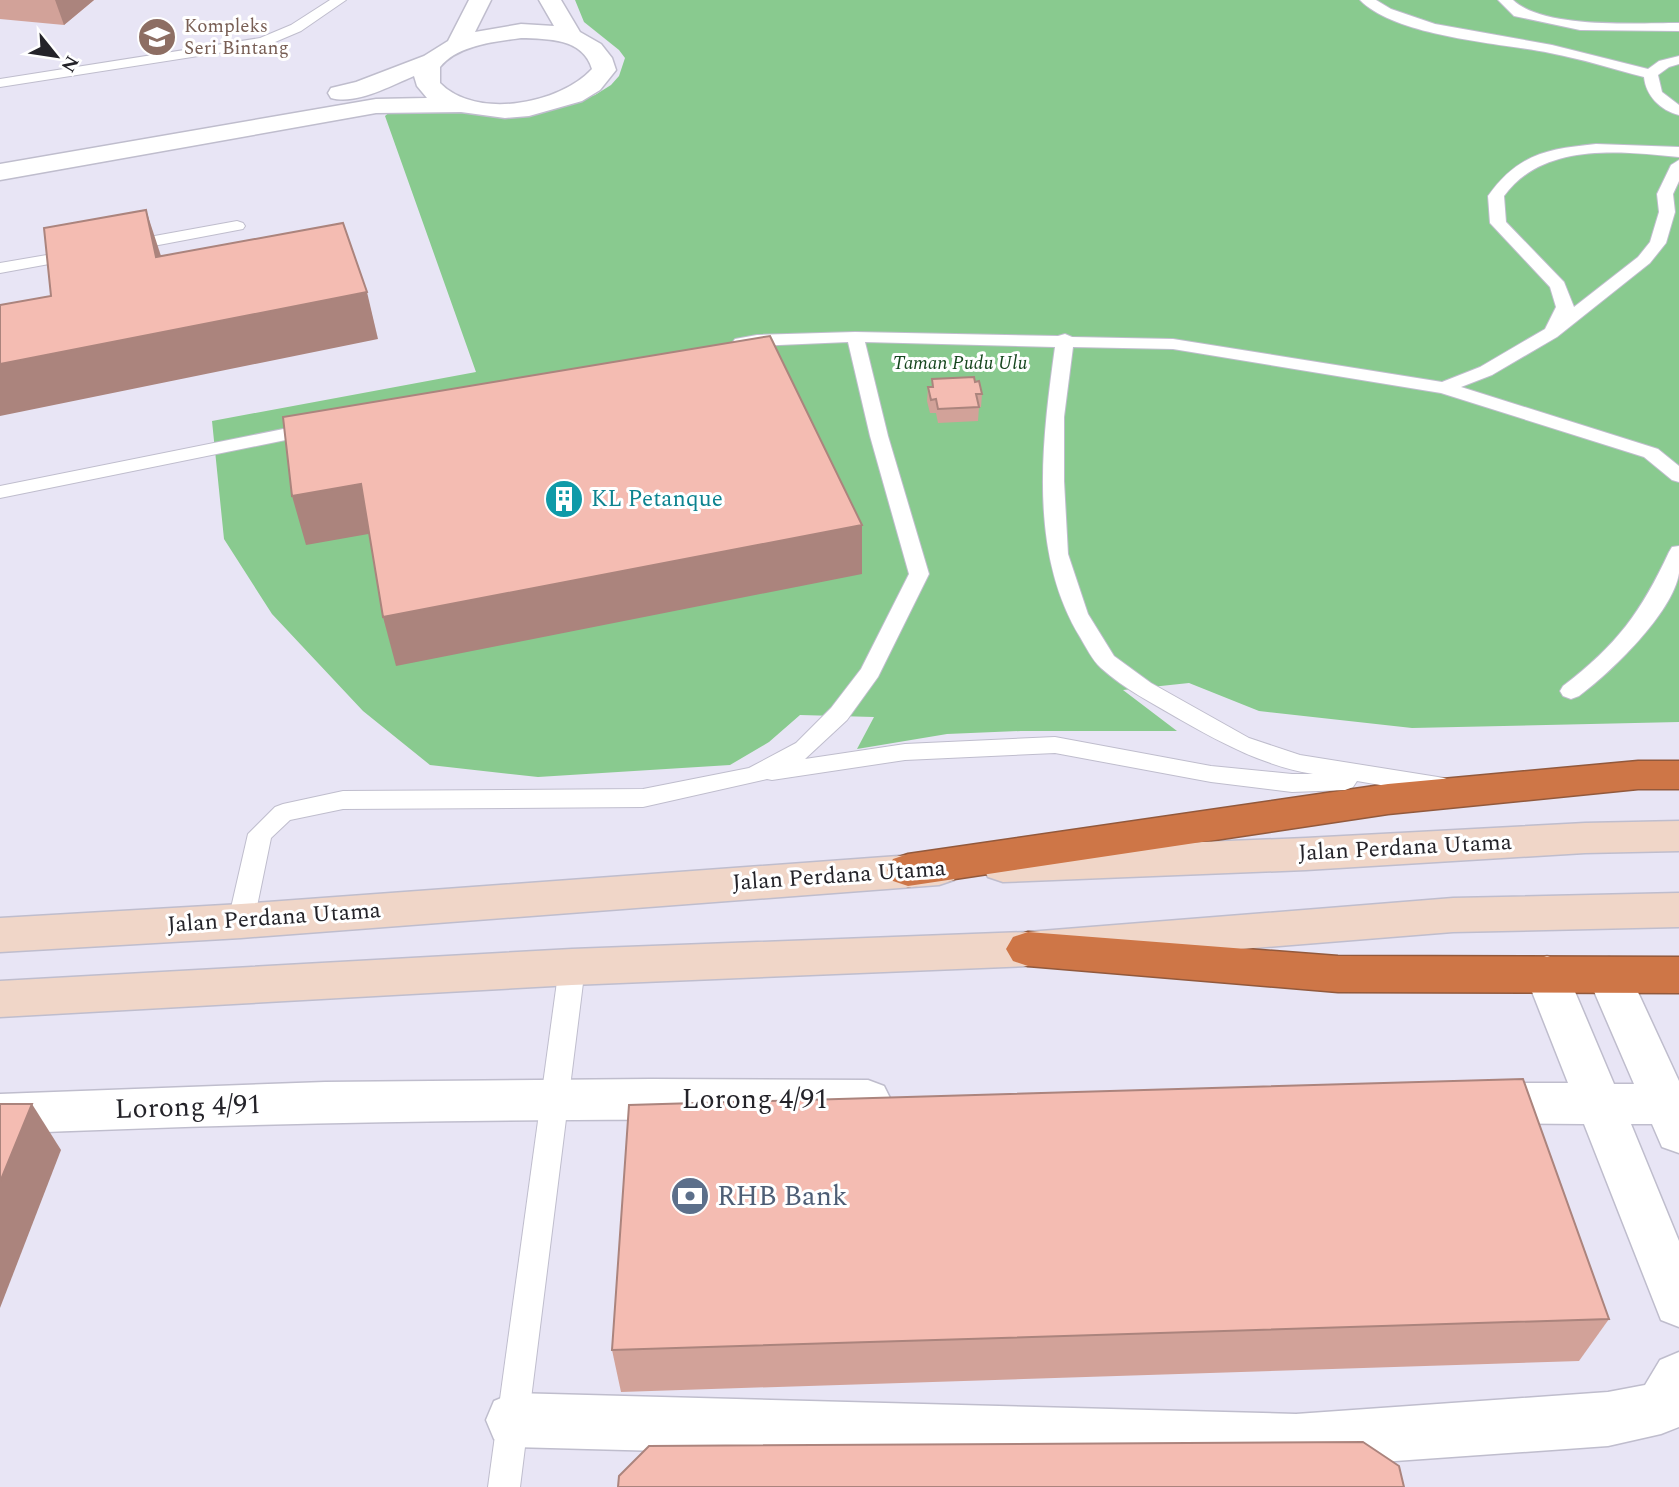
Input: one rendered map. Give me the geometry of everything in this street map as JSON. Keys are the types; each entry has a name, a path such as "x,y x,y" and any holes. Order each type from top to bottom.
{"highway":[{"path":"908,870 1374,801 1637,775 1679,775"},
{"path":"1028,949 1338,974 1679,975"}],"street":[{"path":"457,46 480,0"},
{"path":"550,0 571,37"},
{"path":"0,154 307,101 363,88 432,61 457,46 494,34 521,31 571,37 591,45 602,57 604,70 596,83 578,95 521,110 490,110 461,105 376,106 0,172"},
{"path":"432,61 426,74 428,86 441,97 461,105"},
{"name":"Jalan Perdana Utama","path":"0,934 241,922 908,870 1306,854 1585,838 1679,836"},
{"path":"0,999 572,967 1028,949 1453,915 1679,910"},
{"path":"1547,974 1679,1303"},
{"path":"1609,975 1675,1113"},
{"name":"Lorong 4/91","path":"0,1114 125,1108 556,1098 903,1100"},
{"path":"1432,1102 1598,1103 1675,1113"},
{"path":"513,1420 1296,1440 1608,1419 1661,1408 1679,1378"}],"lane":[{"path":"0,83 263,42 296,28 339,0"},
{"path":"1367,0 1386,11 1428,25 1555,50 1651,74"},
{"path":"1506,0 1518,13 1580,26 1679,27"},
{"path":"1651,74 1664,64 1679,60"},
{"path":"1651,74 1651,88 1662,102 1679,111"},
{"path":"1551,333 1565,307 1558,286 1498,223 1496,196 1516,172 1544,158 1602,148 1679,152"},
{"path":"1444,388 1486,371 1551,333 1644,260 1658,243 1667,212 1665,194 1679,165"},
{"path":"0,268 237,226"},
{"path":"716,348 757,340 855,337 1173,344 1444,388 1651,453 1679,476"},
{"path":"755,775 804,749 839,714 870,672 919,574 879,436 855,337"},
{"path":"1065,340 1055,418 1054,481 1058,554 1077,614 1106,661 1143,688 1241,744 1298,764 1471,791"},
{"path":"0,492 338,424"},
{"path":"1571,691 1590,677 1643,622 1659,596 1679,552"},
{"path":"241,922 260,834 283,813 343,800 643,799 755,775 905,752 1055,745 1211,774 1293,783 1398,779"},
{"path":"505,1487 572,967"}],"green space":[{"name":"Taman Pudu Ulu","path":"575,0 1679,0 1679,722 1412,728 1259,711 1189,683 1123,690 1177,731 947,734 857,749 874,717 800,715 769,742 730,765 538,777 430,765 363,711 272,614 224,539 212,421 476,372 385,116 392,110 554,109 595,95 619,76 625,58 584,22"}],"building":[{"path":"146,210 156,257 343,223 367,292 0,364 0,305 51,296 44,228"},
{"name":"KL Petanque","path":"770,336 862,525 383,617 361,484 292,496 283,417"},
{"path":"974,377 975,382 979,381 982,394 976,394 979,407 938,409 936,399 931,400 928,387 933,387 932,379"},
{"path":"1523,1079 1609,1319 612,1350 629,1105"},
{"path":"0,1104 32,1104 0,1182"},
{"path":"1363,1442 1399,1466 1404,1487 618,1487 619,1476 649,1446"}],"place":[{"name":"Kompleks Seri Bintang","path":"157,37"},
{"name":"KL Petanque","path":"564,499"},
{"name":"RHB Bank","path":"690,1196"}]}
